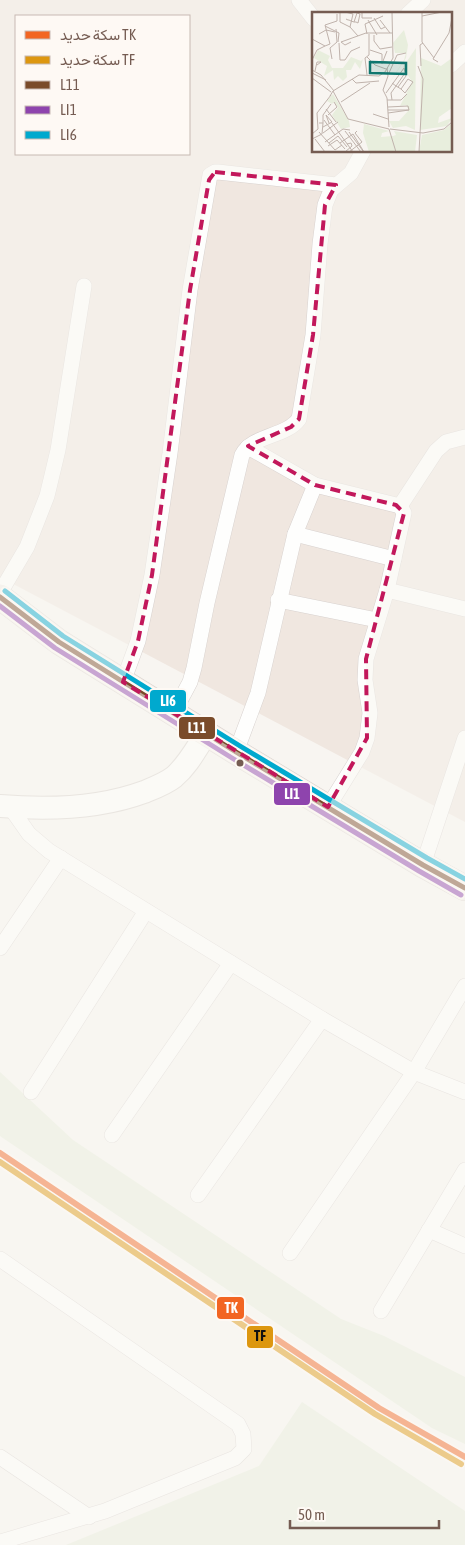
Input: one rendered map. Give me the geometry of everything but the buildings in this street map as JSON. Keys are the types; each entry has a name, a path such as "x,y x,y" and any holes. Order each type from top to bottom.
{"main road":[{"path":"0,597 59,642 173,714 423,865 465,888"},
{"path":"5,806 77,807 128,798 151,790 173,778 186,766 206,734"}],"street":[{"path":"299,0 312,16"},
{"path":"410,12 423,0"},
{"path":"452,63 465,52"},
{"path":"173,714 190,682 194,668 222,533 242,455 248,447 291,427 299,419 314,335 324,205 327,196 336,185 351,174 362,152"},
{"path":"123,682 138,642 152,575 170,453 189,299 210,175 218,172 336,185"},
{"path":"0,594 27,547 47,496 58,450 84,286"},
{"path":"400,506 436,451 446,442 465,437"},
{"path":"248,447 315,485 400,506 404,513 387,590 366,660 365,680 370,713 367,738 362,752 328,807"},
{"path":"236,752 258,694 278,600 295,534 315,485"},
{"path":"295,534 394,559"},
{"path":"387,590 465,609"},
{"path":"278,600 377,620"},
{"path":"423,865 465,738"},
{"path":"5,806 29,834 44,847 146,911 322,1019 414,1072 465,1092"},
{"path":"0,948 61,858"},
{"path":"31,1092 146,911"},
{"path":"112,1135 231,963"},
{"path":"290,1253 414,1072 465,986"},
{"path":"198,1195 322,1019"},
{"path":"381,1311 465,1170"},
{"path":"429,1230 465,1246"},
{"path":"0,1259 238,1424 243,1434 244,1449 235,1458 106,1511 0,1542"},
{"path":"0,1457 89,1517"}],"highlighted area":[{"path":"215,172 336,185 325,205 313,335 299,419 291,427 248,446 315,485 396,505 404,513 366,659 367,738 328,807 123,682 138,641 152,575 190,290 209,180"}],"shaded area":[{"path":"0,0 465,0 465,822 0,577"}],"green space":[{"path":"0,1072 73,1140 341,1319 384,1336 465,1377 465,1444 432,1428 0,1136"},
{"path":"302,1402 465,1511 465,1545 66,1545 259,1466"}],"rail line":[{"name":"TK","path":"0,1153 379,1408 465,1457"},
{"name":"TF","path":"0,1162 375,1414 461,1464"}],"transit line":[{"name":"LI6","path":"5,591 63,636 240,746 465,879"},
{"name":"L11","path":"0,597 59,642 236,752 423,865 465,888"},
{"name":"LI1","path":"0,606 55,648 232,758 461,895"}]}
